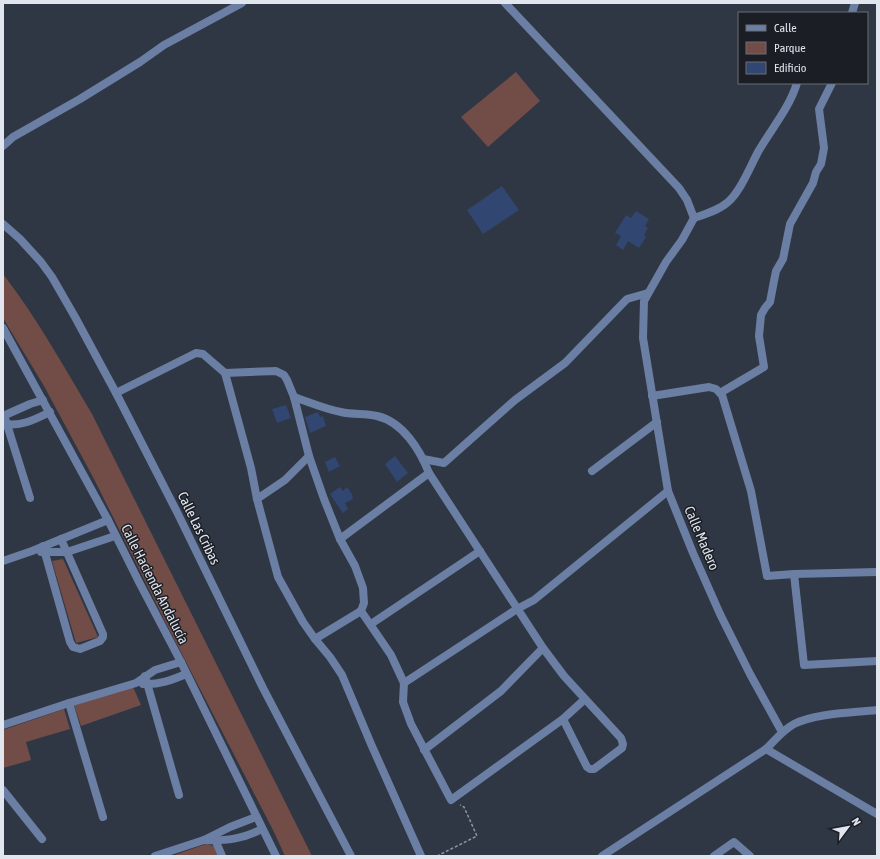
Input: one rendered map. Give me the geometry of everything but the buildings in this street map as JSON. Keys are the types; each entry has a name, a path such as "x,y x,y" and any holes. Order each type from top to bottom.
{"street":[{"path":"3,146 13,137 80,99 140,62 164,45 242,3"},
{"path":"505,3 679,188 687,200 694,218 712,212 728,203 735,194 781,117 791,99 797,84"},
{"path":"823,84 825,95"},
{"path":"720,393 764,367 759,336 761,315 770,302 776,270 782,259 790,224 813,183 816,172 821,164 824,148 819,109 831,84"},
{"name":"Calle Madero","path":"694,218 682,240 666,262 644,301 643,338 656,422 668,491 693,553 720,614 750,674 782,732"},
{"name":"Calle Las Cribas","path":"3,224 20,239 41,262 52,277 116,393 263,688 352,856"},
{"path":"424,459 444,463 515,400 565,363 626,299 648,293"},
{"name":"Calle Hacienda Andalucía","path":"3,328 108,520 181,662 276,856"},
{"path":"116,393 196,353 203,354 225,373 251,468 257,499 278,577 288,598 314,639 330,657 342,675 421,856"},
{"path":"225,373 276,371 280,372 287,380 294,397 309,456 340,539 356,566 363,588 364,603 361,611 314,639"},
{"path":"652,396 709,387 716,389 720,393 751,490 767,576 877,572"},
{"path":"294,397 342,412 376,415 386,418 397,425 417,448 424,459 429,472 543,648 564,676 621,738 623,744 622,748 594,769 590,769 587,767 562,720"},
{"path":"4,419 16,410 43,400"},
{"path":"16,410 20,423"},
{"path":"4,419 20,423 30,421 50,412"},
{"path":"4,419 30,498"},
{"path":"592,471 656,422"},
{"path":"257,499 285,480 309,456"},
{"path":"340,539 429,472"},
{"path":"404,683 517,608 534,600 668,491"},
{"path":"44,550 62,539 108,520"},
{"path":"3,560 32,551 44,550 67,552 116,536"},
{"path":"44,550 70,642 73,647 80,649 102,640 103,634 62,539"},
{"path":"371,624 480,551"},
{"path":"794,574 804,665 877,661"},
{"path":"361,611 391,655 404,683 403,702 412,724 451,800 562,720 585,699"},
{"path":"424,750 501,690 543,648"},
{"path":"3,725 146,680 155,670 181,662"},
{"path":"155,670 159,684"},
{"path":"146,680 159,684 186,674"},
{"path":"146,680 179,795"},
{"path":"69,703 103,817"},
{"path":"602,856 766,749 782,732 793,724 815,717 877,710"},
{"path":"766,749 877,814"},
{"path":"3,790 42,839"},
{"path":"214,838 230,827 256,817"},
{"path":"230,827 234,840"},
{"path":"155,856 204,840 214,838 234,840 248,836 262,829"},
{"path":"214,838 222,856"},
{"path":"714,856 734,842 750,856"}],"path":[{"path":"437,856 477,836 464,807 451,800"}],"green space":[{"path":"516,72 540,101 488,147 461,117"},
{"path":"3,274 39,325 92,414 312,856 285,856 94,479 44,386 3,318"},
{"path":"63,559 98,637 76,643 52,561"},
{"path":"133,687 141,705 81,726 74,705"},
{"path":"64,709 70,729 26,742 31,760 3,768 3,730"},
{"path":"206,844 214,846 218,856 172,856"}]}
